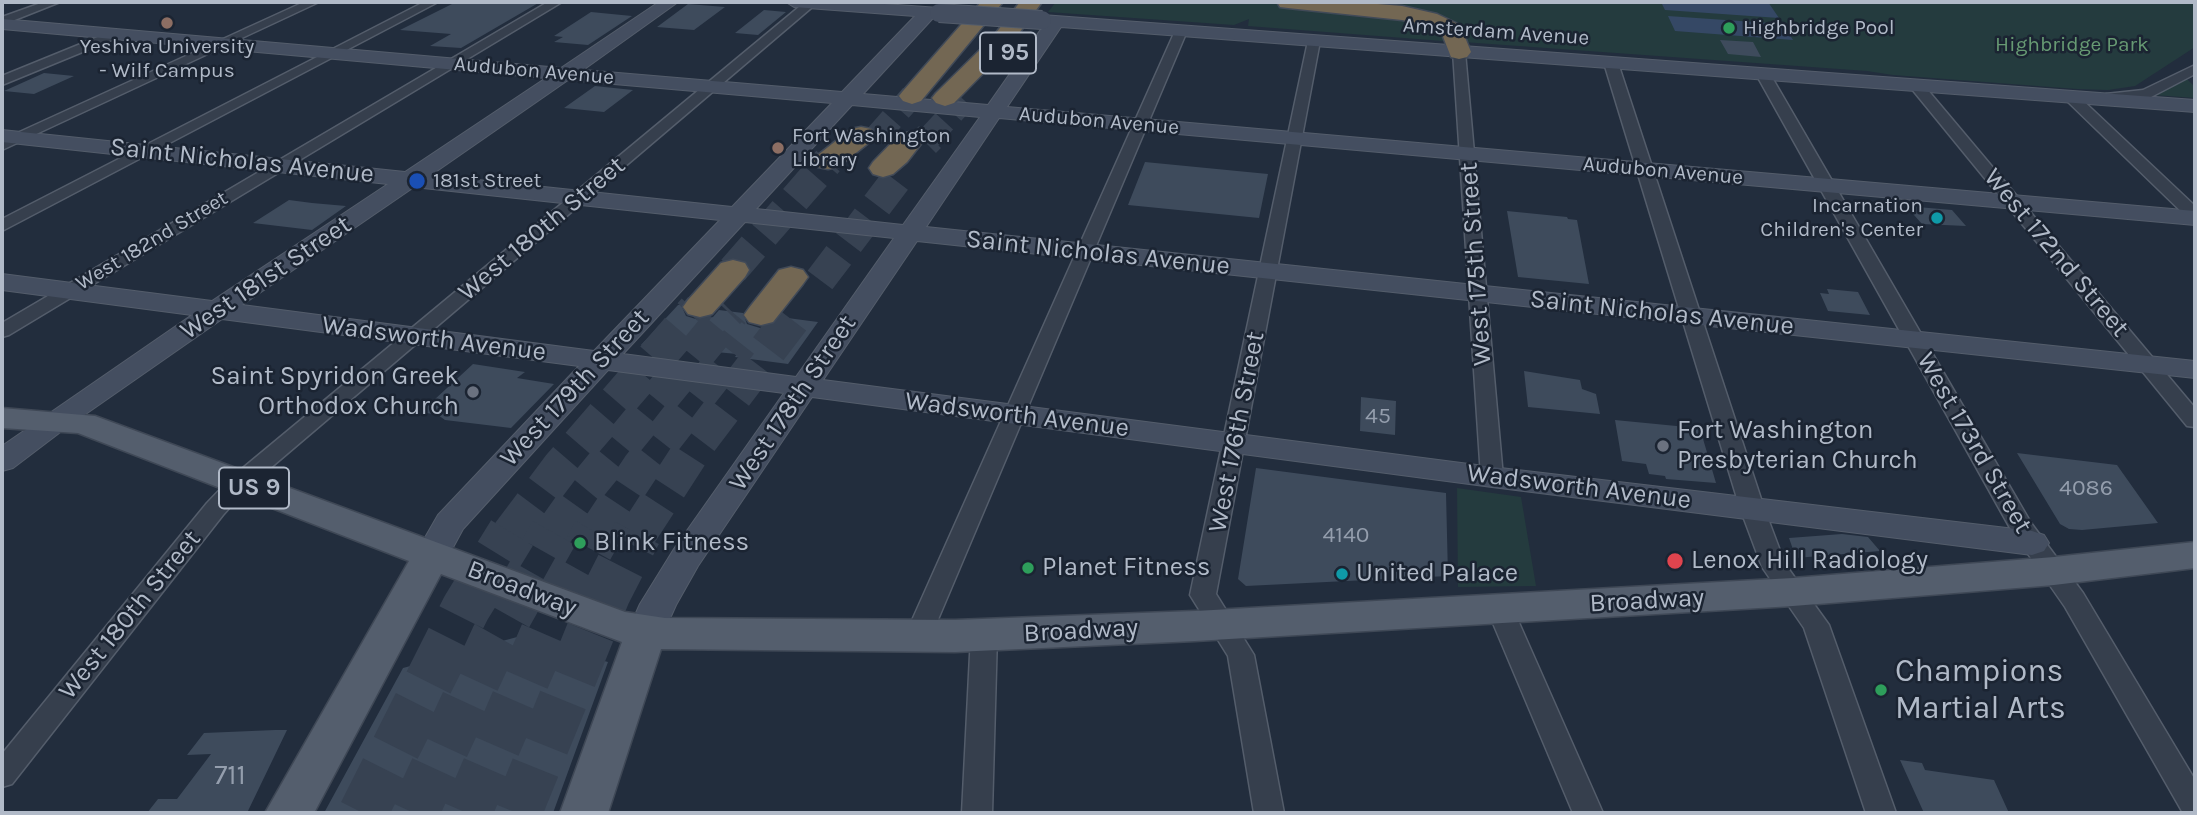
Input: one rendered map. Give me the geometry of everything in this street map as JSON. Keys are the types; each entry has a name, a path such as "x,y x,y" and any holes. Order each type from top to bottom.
{"highway":[{"path":"1288,2 1376,10 1429,19 1452,30 1459,52"},
{"path":"993,4 944,15 925,69 927,97 989,60 1000,43 1035,9"},
{"name":"I 95","path":"927,97 993,4"},
{"name":"I 95","path":"927,97 1000,64 1035,9"},
{"name":"I 95","path":"927,97 1035,9"},
{"path":"887,138 870,166 887,138"},
{"path":"777,275 746,313 777,275"}],"main road":[{"name":"West 181st Street","path":"2,461 56,420 670,2"},
{"path":"802,2 944,15"},
{"name":"Amsterdam Avenue","path":"993,4 1181,31 2195,106"},
{"name":"West 178th Street","path":"584,813 646,633 668,587 995,111 1035,9"},
{"name":"West 179th Street","path":"289,813 432,555 460,511 848,99 944,15"},
{"name":"Audubon Avenue","path":"2,23 2195,217"},
{"name":"Saint Nicholas Avenue","path":"8,140 280,165 2195,370"},
{"name":"Wadsworth Avenue","path":"2,282 1492,477 1752,508 2043,557"},
{"name":"Broadway","path":"2,418 83,423 621,627 646,633 984,635 1222,624 1793,592 2043,557 2195,555"}],"street":[{"path":"2,23 54,2"},
{"path":"8,140 313,2"},
{"path":"2,226 432,2"},
{"name":"West 182nd Street","path":"2,331 556,2"},
{"name":"West 180th Street","path":"2,775 215,509 240,482 712,87 802,2"},
{"path":"918,636 1181,31"},
{"path":"2,81 115,34"},
{"name":"West 176th Street","path":"1269,813 1241,655 1203,595 1236,443 1314,41"},
{"name":"West 175th Street","path":"1459,52 1492,477"},
{"path":"1611,63 1752,508 1774,566 1816,625 1881,813"},
{"path":"2101,99 2148,93 2183,73 2194,71"},
{"name":"West 173rd Street","path":"1763,74 2043,557 2074,600 2195,806"},
{"name":"West 172nd Street","path":"1916,85 2195,421"},
{"path":"2071,97 2195,217"},
{"path":"1500,609 1588,813"},
{"path":"977,813 984,635"}],"green space":[{"path":"1056,2 1272,2 1418,18 1448,37 1443,41 1248,26 1249,19 1234,25 1048,12"},
{"name":"Highbridge Park","path":"1302,2 2195,2 2195,47 2135,86 2108,90 2077,89 1463,42 1389,9"},
{"name":"Highbridge Park","path":"2186,78 2195,87 2195,98 2154,95"},
{"path":"1457,488 1521,497 1536,586 1458,587"}],"water":[{"path":"1661,2 1768,2 1779,18 1665,10"},
{"name":"Highbridge Pool","path":"1668,16 1783,24 1793,40 1675,31"}],"building":[{"path":"456,2 540,2 461,48 430,46 451,34 400,30"},
{"path":"688,4 725,7 694,30 657,27"},
{"path":"764,10 786,12 758,35 735,33"},
{"path":"591,12 632,16 588,45 554,42 563,37 554,36"},
{"path":"1720,40 1753,42 1761,57 1728,54"},
{"path":"44,73 74,76 34,94 4,91"},
{"path":"595,86 633,90 604,112 564,108"},
{"path":"1145,162 1268,174 1259,218 1128,205"},
{"path":"289,200 346,206 312,230 253,223"},
{"name":"Incarnation Children's Center","path":"1906,206 1952,210 1966,226 1922,224"},
{"path":"1507,211 1577,220 1589,284 1518,277"},
{"path":"1827,289 1858,292 1870,315 1828,311 1820,293 1829,294"},
{"path":"678,305 681,305 686,316 699,320 713,317 719,310 743,313 747,324 760,328 774,325 780,317 818,322 788,364 735,357 737,354 641,345"},
{"name":"Saint Spyridon Greek Orthodox Church","path":"473,364 525,372 517,378 554,384 511,428 445,420 438,415 421,412"},
{"path":"1524,371 1580,380 1582,389 1596,394 1600,414 1528,407"},
{"path":"1361,397 1396,401 1395,435 1360,431"},
{"name":"Fort Washington Presbyterian Church","path":"1615,420 1697,428 1701,432 1716,483 1666,479 1665,476 1649,474 1646,464 1622,461"},
{"path":"2017,453 2117,465 2158,523 2069,529 2060,524"},
{"name":"United Palace","path":"1256,468 1446,493 1448,576 1246,586 1238,579"},
{"path":"1842,534 1868,537 1880,551 1796,558 1789,538"},
{"path":"517,637 608,662 553,813 324,813 403,668"},
{"path":"287,730 247,813 147,813 158,799 177,799 211,754 187,755 204,733"},
{"path":"1900,760 1922,763 1925,770 1994,780 2009,813 1924,813"}],"tunnel":[{"path":"876,137 912,96"},
{"path":"928,139 964,100"},
{"path":"925,142 928,139"},
{"path":"733,270 828,161"},
{"path":"820,280 905,168"},
{"path":"695,313 700,307"},
{"path":"510,535 561,467 696,311"},
{"path":"552,535 584,490 731,311 729,313"},
{"path":"637,535 696,444 791,319"},
{"path":"596,535 641,467 739,342"},
{"path":"363,813 466,608 512,533"},
{"path":"414,813 495,638 554,533"},
{"path":"467,813 557,605 597,533"},
{"path":"517,813 606,594 637,533"}],"place":[{"name":"Yeshiva University - Wilf Campus","path":"167,23"},
{"name":"Highbridge Pool","path":"1729,28"},
{"name":"Fort Washington Library","path":"778,148"},
{"name":"181st Street","path":"417,181"},
{"name":"Incarnation Children's Center","path":"1937,218"},
{"name":"Saint Spyridon Greek Orthodox Church","path":"473,392"},
{"name":"Fort Washington Presbyterian Church","path":"1663,446"},
{"name":"Blink Fitness","path":"580,543"},
{"name":"Lenox Hill Radiology","path":"1675,561"},
{"name":"Planet Fitness","path":"1028,568"},
{"name":"United Palace","path":"1342,574"},
{"name":"Champions Martial Arts","path":"1881,690"}]}
